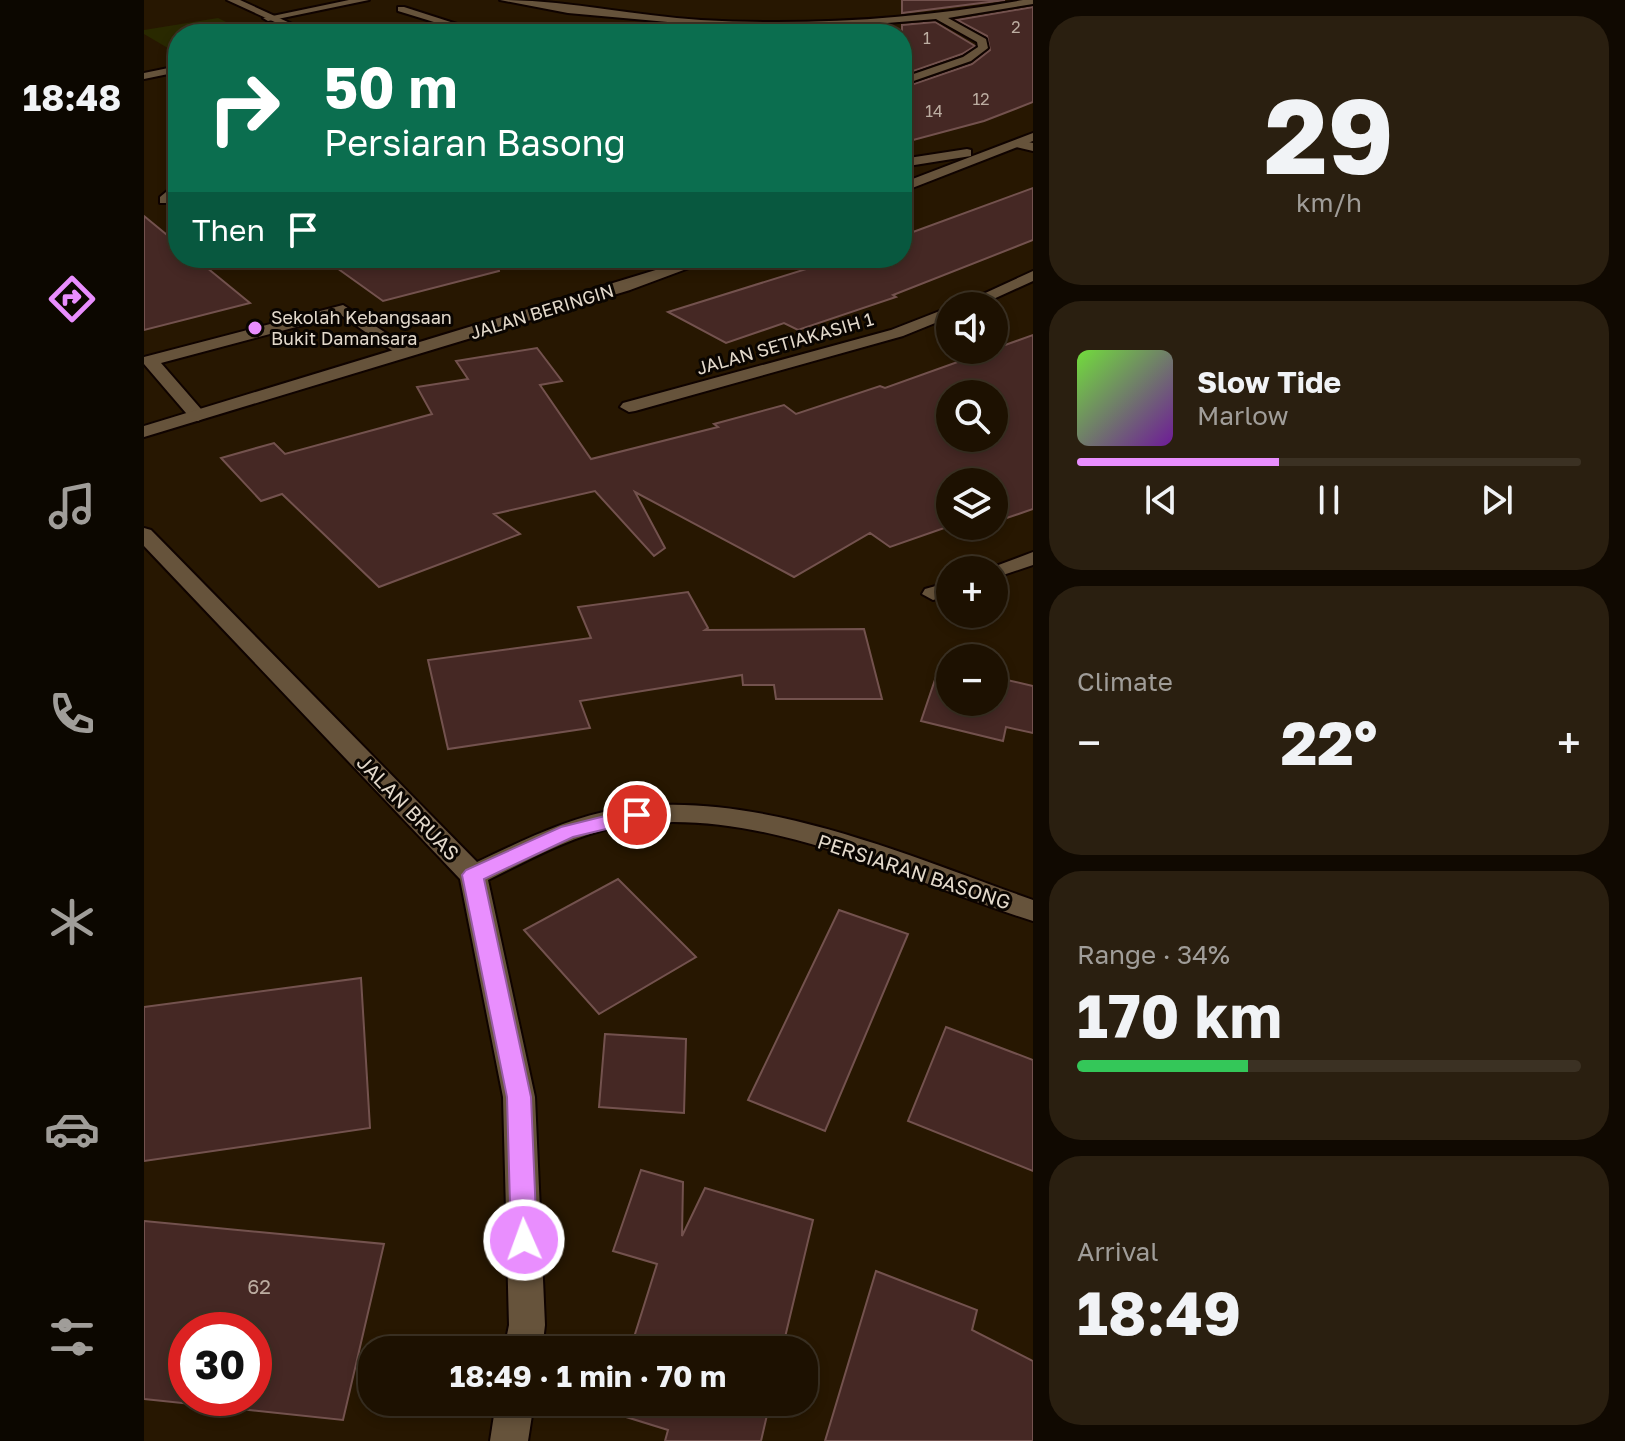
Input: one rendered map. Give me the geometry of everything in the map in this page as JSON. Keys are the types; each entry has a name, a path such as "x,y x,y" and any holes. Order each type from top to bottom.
{"street":[{"path":"232,0 283,24"},
{"path":"268,18 364,0"},
{"path":"505,0 653,18 811,23 939,17 1033,1"},
{"path":"401,9 450,24"},
{"path":"912,78 967,59 983,48 982,41 975,35 939,17"},
{"path":"650,24 653,18"},
{"path":"144,76 168,71"},
{"path":"912,185 1026,145 1033,137"},
{"path":"912,162 1026,145"},
{"path":"165,200 168,197"},
{"path":"625,287 639,268"},
{"name":"JALAN BERINGIN","path":"144,432 680,268"},
{"path":"996,292 1033,275"},
{"path":"198,416 150,361 343,310 406,353"},
{"name":"JALAN SETIAKASIH 1","path":"629,407 883,337 936,317"},
{"name":"JALAN BRUAS","path":"144,534 473,875 519,1097 525,1336"},
{"path":"1008,567 1033,558"},
{"name":"PERSIARAN BASONG","path":"473,875 568,832 637,815 721,817 847,846 1033,911"},
{"path":"509,1441 513,1416"}],"shaded area":[{"path":"218,18 230,24 181,24"},
{"path":"168,26 168,48 144,34 144,30"}],"building":[{"path":"902,0 1005,0 902,13"},
{"path":"1033,7 1033,102 984,121 912,140 912,85 972,64 990,50 987,36 957,20"},
{"path":"935,22 975,46 962,54 912,72 912,24"},
{"path":"1033,188 1033,240 893,295 896,297 798,330 784,323 726,343 668,312 809,268 912,268 912,232"},
{"path":"144,216 168,236 168,268 207,268 250,303 144,330"},
{"path":"337,268 499,268 499,271 383,301"},
{"path":"1033,335 1033,509 1008,518 1008,468 936,468 936,531 890,547 870,533 794,577 635,492 665,548 654,556 595,491 494,514 520,534 379,587 282,494 261,501 221,458 274,443 285,454 432,414 417,387 468,379 456,361 537,348 562,381 540,385 591,459 718,427 714,424 784,405 796,414 880,386 885,388 952,364 1008,364 1008,344"},
{"path":"688,592 708,628 705,630 864,629 882,699 776,699 774,685 743,685 742,675 580,701 590,728 448,749 428,660 591,638 578,607"},
{"path":"936,677 936,716 1008,716 1008,680 1033,686 1033,733 1006,727 1003,741 921,721"},
{"path":"618,879 696,957 599,1014 524,930"},
{"path":"839,910 908,934 825,1131 748,1100"},
{"path":"361,978 370,1128 144,1161 144,1007"},
{"path":"946,1027 1033,1060 1033,1171 908,1121"},
{"path":"605,1034 686,1039 684,1113 599,1107"},
{"path":"641,1170 683,1182 682,1236 705,1188 813,1220 785,1336 634,1336 657,1264 613,1251"},
{"path":"144,1221 384,1244 363,1336 358,1336 358,1356 343,1420 272,1413 272,1312 168,1312 168,1402 144,1399"},
{"path":"876,1271 977,1310 972,1330 1033,1361 1033,1441 825,1441"},
{"path":"623,1416 767,1416 761,1441 665,1441 668,1430"}],"place":[{"name":"Sekolah Kebangsaan Bukit Damansara","path":"255,328"}],"route":[{"path":"524,1240 519,1097 473,875 568,832 637,815"}]}
